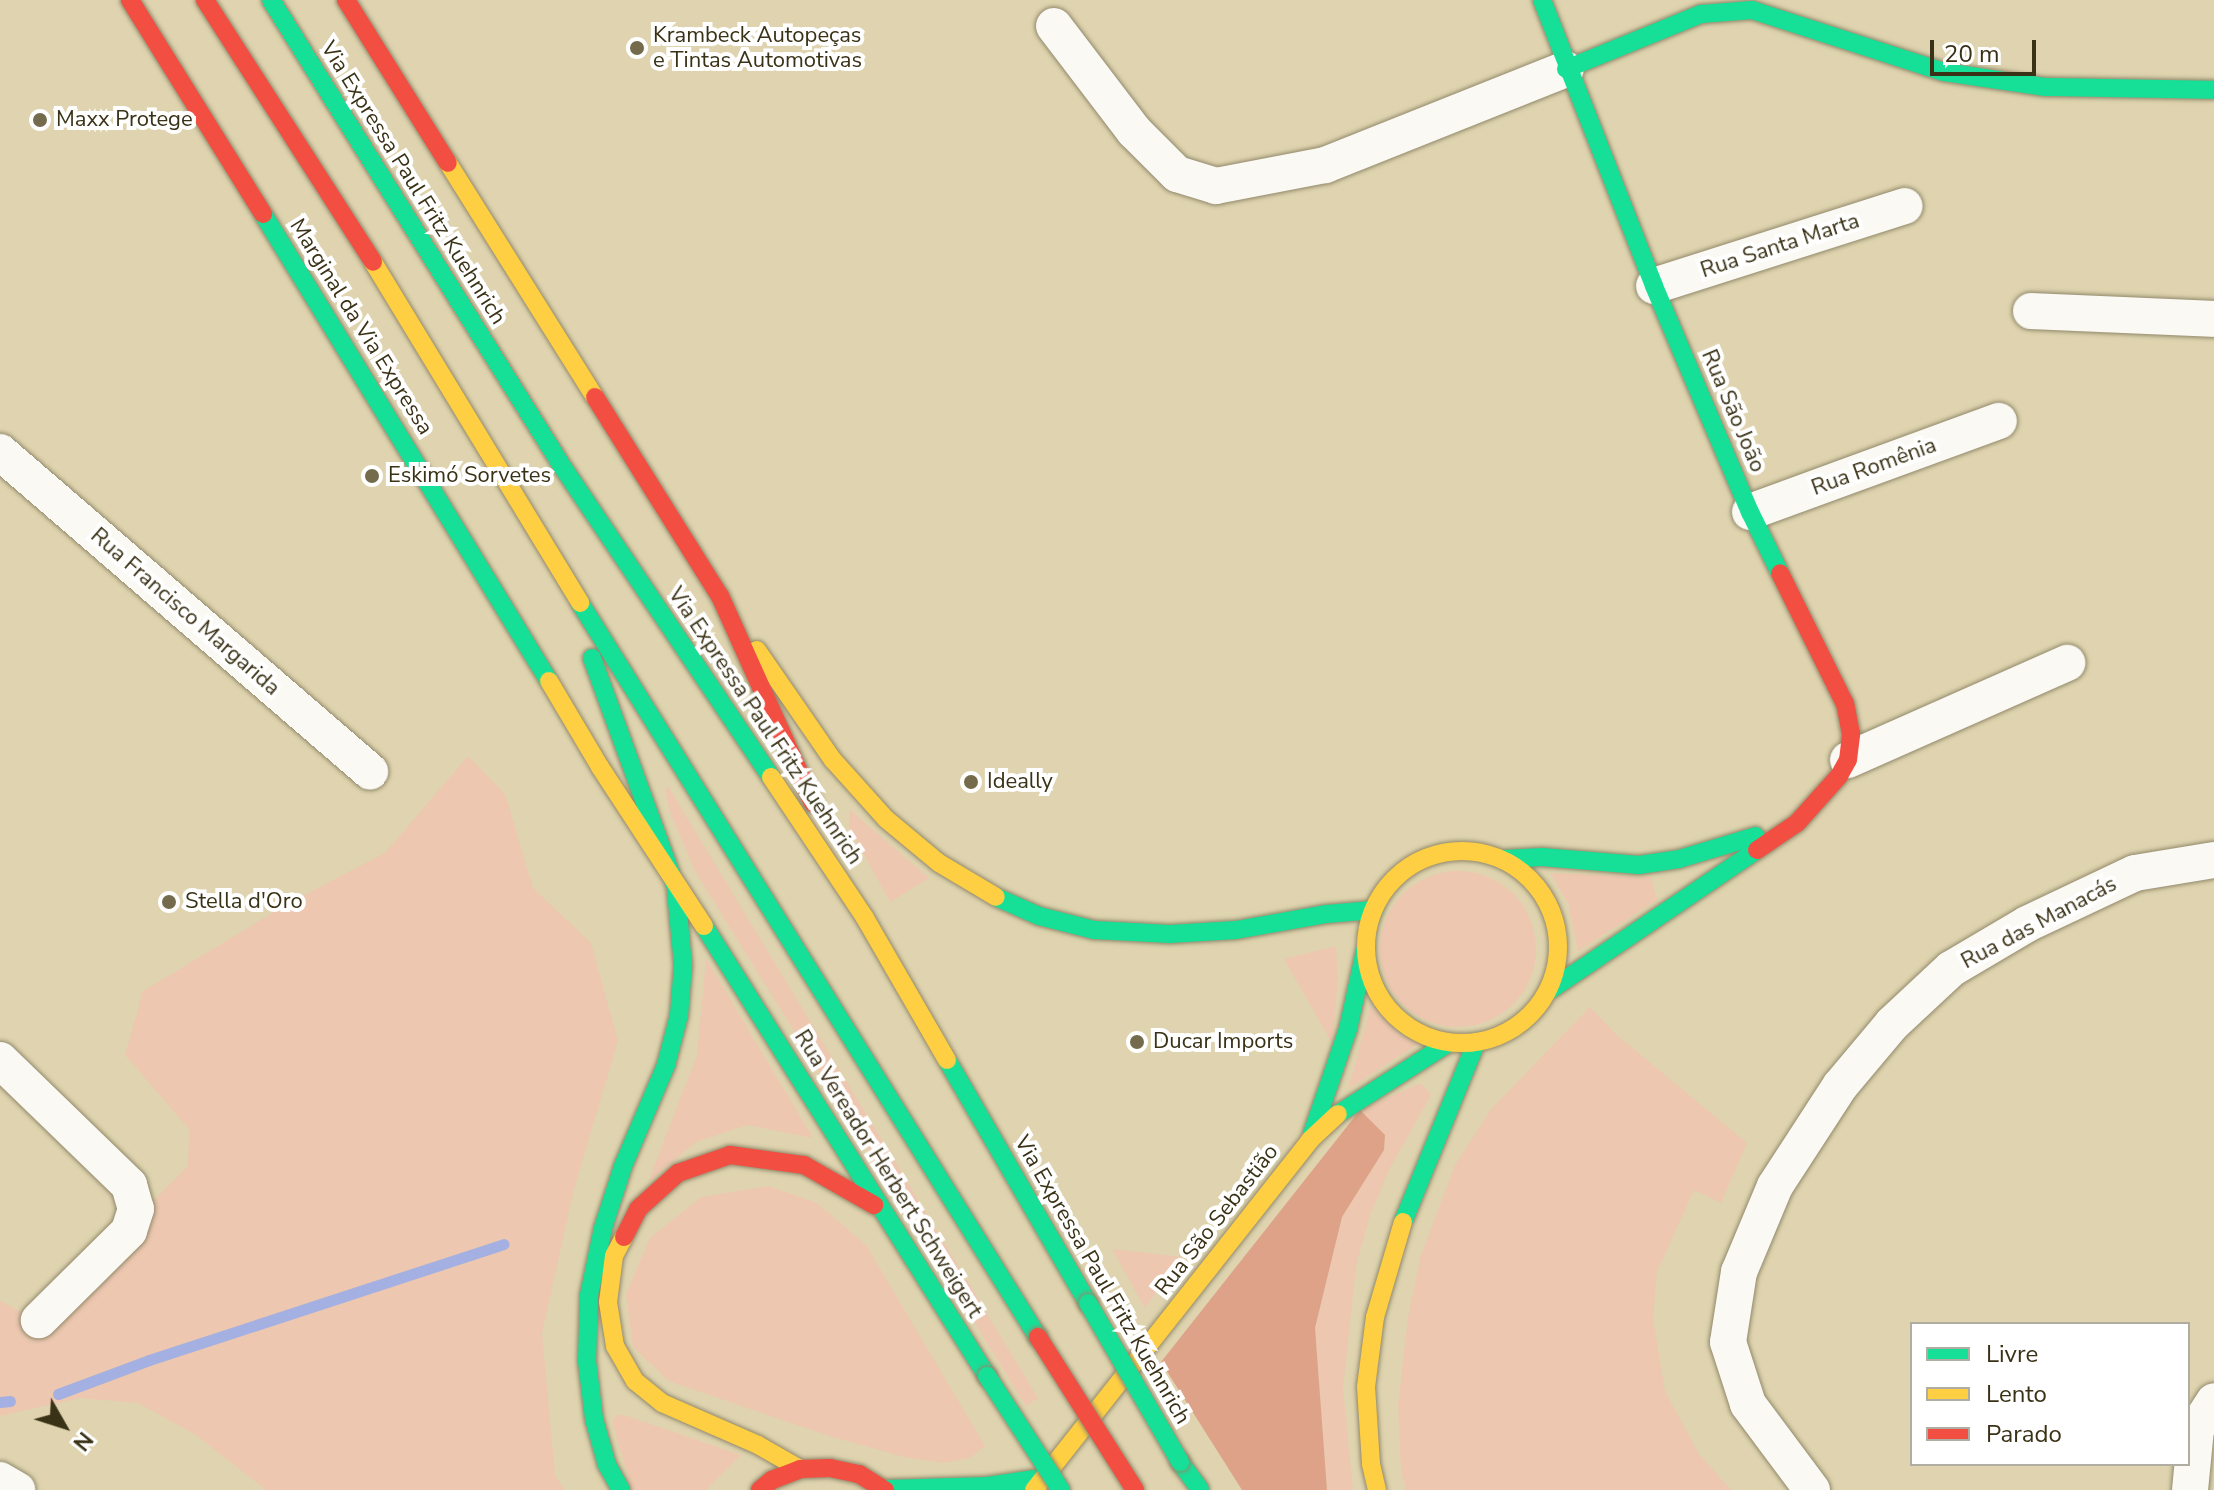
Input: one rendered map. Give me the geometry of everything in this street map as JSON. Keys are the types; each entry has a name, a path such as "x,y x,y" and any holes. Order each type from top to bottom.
{"main road":[{"name":"Marginal da Via Expressa","path":"130,0 675,885"},
{"path":"194,0 233,44"},
{"path":"205,0 387,284 561,573 1135,1490"},
{"name":"Via Expressa Paul Fritz Kuehnrich","path":"271,0 562,466 865,918 1180,1462 1200,1490"},
{"path":"346,0 720,596 828,753 886,819 939,863 982,891 1039,916 1094,930 1170,934 1236,930 1326,914 1374,910"},
{"name":"Rua São João","path":"1542,0 1566,69 1654,286 1750,512 1845,704 1851,734 1848,760"},
{"path":"1566,69 1701,14 1753,5 1944,72 2046,87 2214,90"},
{"path":"561,573 675,885 683,965 679,1015 666,1065 623,1166 603,1228 589,1295 587,1361 594,1419 607,1465 621,1490"},
{"path":"720,596 865,918"},
{"path":"1797,823 1679,859 1639,865 1542,857 1503,859 1466,851 1428,857 1405,869 1387,887 1374,910 1365,949 1370,976 1381,1000 1399,1021 1421,1036 1447,1044 1476,1043 1506,1034 1531,1015 1550,990 1797,823 1833,784 1848,760"},
{"path":"1503,859 1525,873 1542,892 1554,915 1559,940 1557,965 1550,990"},
{"name":"Rua Vereador Herbert Schweigert","path":"675,885 734,972 880,1209 1061,1490"},
{"name":"Rua São Sebastião","path":"1310,1140 1348,1029 1365,949"},
{"path":"1377,1490 1371,1464 1366,1387 1375,1317 1393,1246 1476,1043"},
{"name":"Rua São Sebastião","path":"885,1490 1038,1484 1310,1140 1345,1108 1447,1044"},
{"path":"800,1469 758,1445 662,1403 635,1381 615,1346 608,1302 614,1256 638,1209 678,1173 730,1155 780,1159 804,1165 880,1209"},
{"path":"760,1490 772,1480 800,1469 830,1468 859,1474 885,1490"}],"street":[{"path":"1054,26 1134,131 1177,174 1216,186 1325,165 1566,69"},
{"name":"Rua Santa Marta","path":"1654,286 1905,206"},
{"path":"2031,311 2214,319"},
{"name":"Rua Romênia","path":"1750,512 1999,421"},
{"name":"Rua Francisco Margarida","path":"0,452 370,771"},
{"path":"1848,760 2067,663"},
{"name":"Rua das Manacás","path":"1812,1490 1748,1404 1728,1342 1739,1272 1783,1173 1840,1086 1892,1024 1951,969 2027,924 2135,873 2214,860"},
{"path":"0,1060 129,1185 136,1209 129,1231 39,1320"},
{"path":"2190,1490 2196,1429 2214,1401"},
{"path":"0,1480 17,1490"}],"shaded area":[{"path":"468,756 505,794 533,888 591,943 618,1041 574,1189 542,1333 555,1476 565,1490 266,1490 196,1435 138,1403 80,1398 0,1416 0,1301 35,1319 188,1166 189,1129 125,1055 143,991 289,903 385,853"},
{"path":"665,788 669,788 1038,1398 1026,1406 695,871 670,812"},
{"path":"850,810 929,878 890,902 849,827"},
{"path":"1458,871 1488,877 1513,894 1530,919 1536,949 1530,979 1513,1004 1488,1021 1458,1027 1428,1021 1403,1004 1386,979 1380,949 1386,919 1403,894 1428,877"},
{"path":"1550,873 1651,877 1657,900 1578,951 1568,903"},
{"path":"1336,946 1338,979 1332,1043 1284,959"},
{"path":"706,959 813,1138 747,1125 696,1142 648,1182 697,1055"},
{"path":"1371,1006 1401,1035 1418,1044 1348,1089"},
{"path":"1590,1007 1618,1036 1747,1143 1721,1203 1694,1190 1657,1272 1653,1319 1665,1391 1699,1454 1731,1490 1406,1490 1401,1470 1398,1405 1408,1317 1421,1255 1455,1165 1491,1109"},
{"path":"1421,1083 1431,1095 1390,1168 1370,1215 1356,1266 1343,1389 1353,1490 1327,1490 1315,1328 1342,1217 1384,1150 1385,1135 1360,1110"},
{"path":"1360,1110 1385,1135 1384,1150 1342,1217 1315,1328 1327,1490 1242,1490 1161,1362"},
{"path":"768,1186 817,1203 866,1245 985,1446 970,1458 944,1463 904,1457 829,1436 669,1381 633,1347 626,1294 650,1238 701,1197"},
{"path":"1112,1249 1182,1257 1145,1308"},
{"path":"617,1415 741,1455 706,1490 632,1490 612,1421"}],"waterway":[{"path":"58,1394 149,1360 504,1244"},
{"path":"0,1402 10,1401"}],"traffic: fast":[{"path":"271,0 562,466 771,777"},
{"path":"1542,0 1654,286 1750,512 1780,573"},
{"path":"1566,69 1701,14 1752,10 1944,72 2046,87 2214,90"},
{"path":"263,214 549,681"},
{"path":"580,603 1038,1337"},
{"path":"592,658 675,885"},
{"path":"1503,859 1542,857 1639,865 1679,859 1756,836"},
{"path":"1550,990 1757,850"},
{"path":"621,1490 607,1465 594,1419 587,1361 589,1295 603,1228 623,1166 666,1065 679,1015 683,965 676,891"},
{"path":"996,897 1039,916 1094,930 1170,934 1236,930 1326,914 1374,910"},
{"path":"704,926 987,1376"},
{"path":"1312,1134 1348,1029 1365,951"},
{"path":"1403,1222 1476,1043"},
{"path":"1338,1114 1447,1044"},
{"path":"947,1060 1088,1303"},
{"path":"1088,1303 1180,1462"},
{"path":"987,1376 1061,1490"},
{"path":"1180,1462 1200,1490"},
{"path":"884,1489 987,1486 1041,1478"}],"traffic: slow":[{"path":"448,163 595,397"},
{"path":"373,262 580,603"},
{"path":"757,650 833,760 886,819 939,863 996,897"},
{"path":"549,681 600,767 704,926"},
{"path":"771,777 865,918 947,1060"},
{"path":"1462,851 1481,852 1499,858 1530,879 1551,910 1557,928 1558,947 1557,966 1551,984 1530,1015 1499,1036 1481,1042 1462,1043 1443,1042 1425,1036 1394,1015 1373,984 1367,966 1366,947 1367,928 1373,910 1394,879 1425,858 1443,852 1462,851"},
{"path":"1034,1490 1310,1140 1338,1114"},
{"path":"1377,1490 1371,1464 1366,1387 1375,1317 1403,1222"},
{"path":"624,1237 614,1256 608,1302 615,1346 635,1381 662,1403 758,1445 800,1469"}],"traffic: jam":[{"path":"130,0 263,214"},
{"path":"205,0 373,262"},
{"path":"346,0 448,163"},
{"path":"595,397 720,596 813,803"},
{"path":"1757,850 1797,823 1839,776 1848,760 1851,734 1845,704 1780,573"},
{"path":"624,1237 638,1209 678,1173 730,1155 804,1165 874,1205"},
{"path":"1038,1337 1135,1490"},
{"path":"760,1490 772,1480 800,1469 830,1468 859,1474 885,1490"}],"place":[{"name":"Krambeck Autopeças e Tintas Automotivas","path":"637,48"},
{"name":"Maxx Protege","path":"40,120"},
{"name":"Eskimó Sorvetes","path":"372,476"},
{"name":"Ideally","path":"971,782"},
{"name":"Stella d'Oro","path":"169,902"},
{"name":"Ducar Imports","path":"1137,1042"}]}
